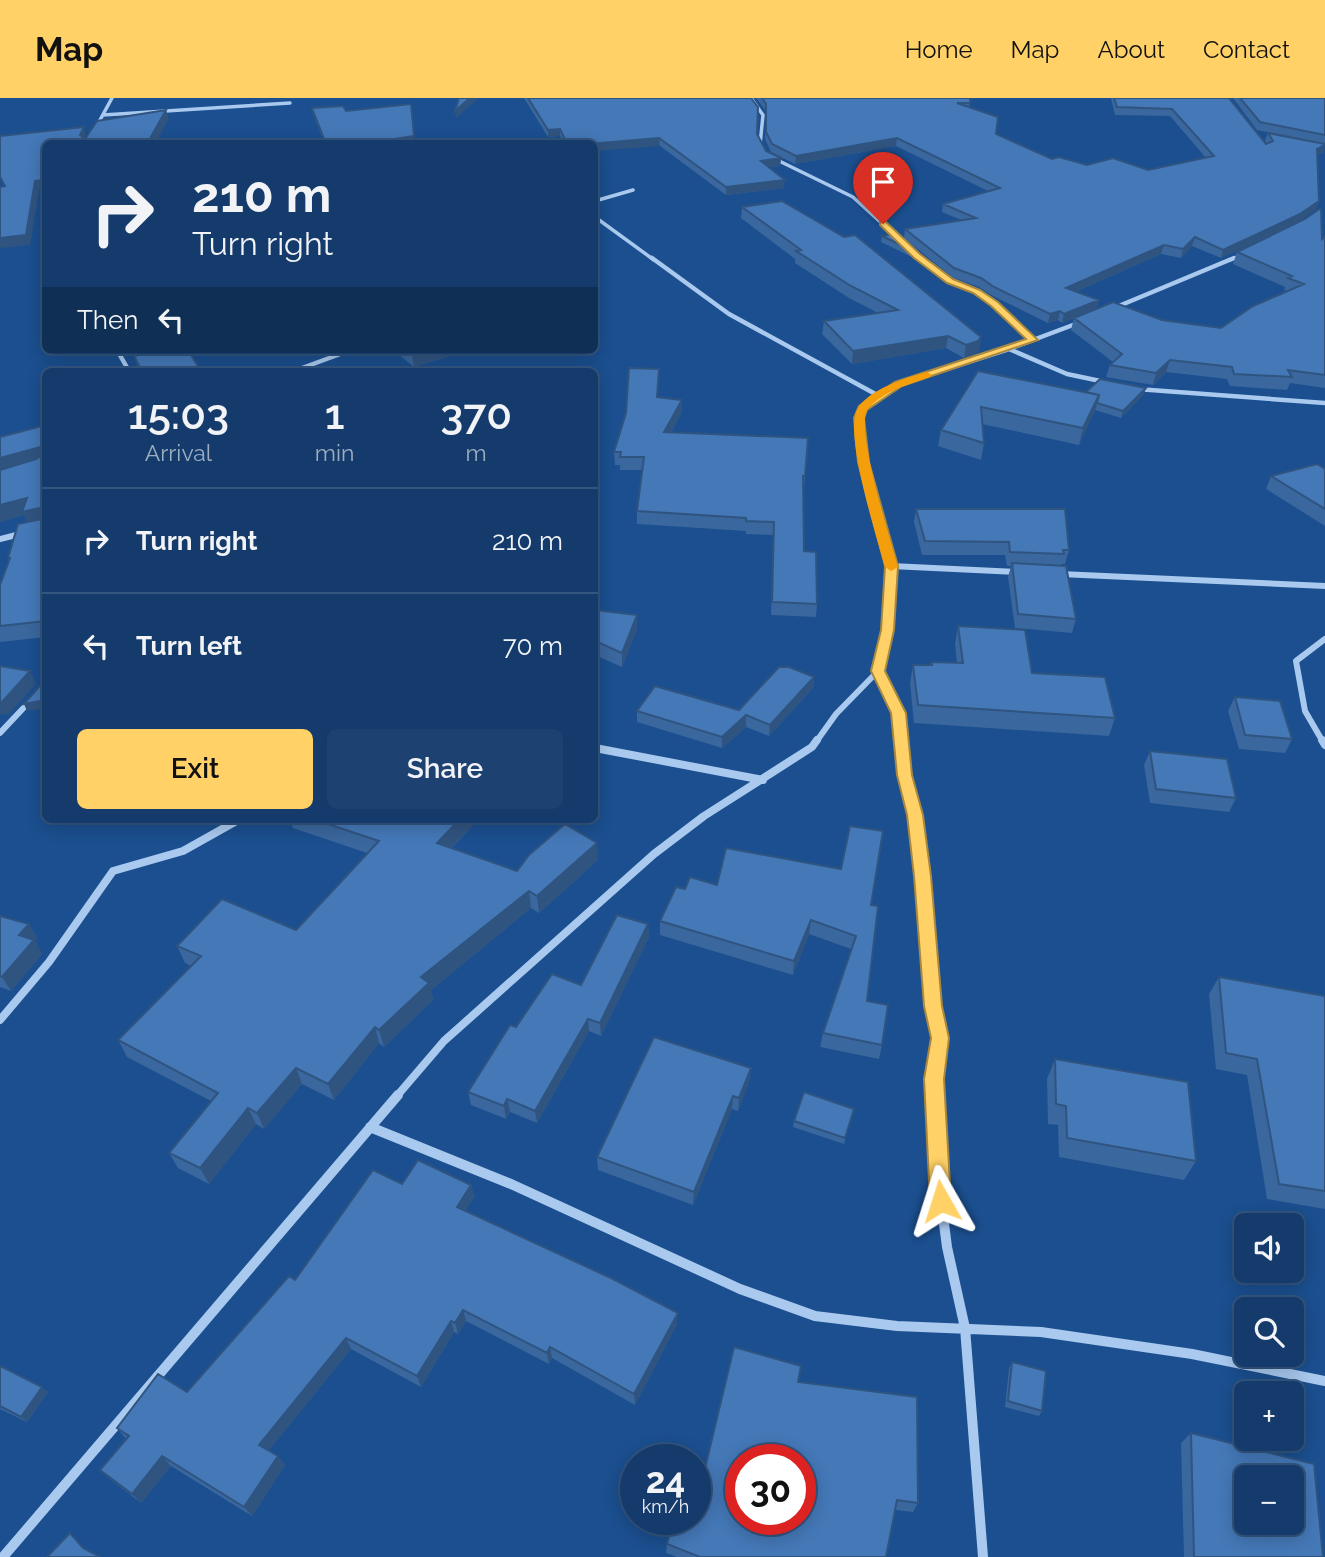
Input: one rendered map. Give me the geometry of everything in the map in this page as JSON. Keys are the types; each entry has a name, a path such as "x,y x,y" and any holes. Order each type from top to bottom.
{"street":[{"path":"89,140 112,98"},
{"path":"751,98 764,114 760,147"},
{"path":"103,115 290,103"},
{"path":"768,155 853,197 917,256 950,281 977,292 995,304 1033,340"},
{"path":"598,200 633,190"},
{"path":"598,219 729,314 879,396"},
{"path":"1110,310 1249,252"},
{"path":"3,1557 444,1041 654,854 704,816 812,747 836,714 878,671 887,630 891,566 863,462 859,418 863,408 899,384 1009,349 1085,320"},
{"path":"1009,349 1068,374 1114,384"},
{"path":"302,368 340,354"},
{"path":"1126,387 1325,403"},
{"path":"0,539 37,529"},
{"path":"891,566 1027,572"},
{"path":"1054,573 1325,586"},
{"path":"1325,639 1296,661 1305,711 1325,745"},
{"path":"878,671 899,713 904,775 915,815 933,1006 940,1038 934,1079 937,1177 947,1247 965,1328 983,1557"},
{"path":"0,733 36,693"},
{"path":"598,749 763,780"},
{"path":"0,1020 49,962 113,871 183,851 233,823"},
{"path":"370,1128 511,1184 740,1289 815,1316 897,1326 1055,1334 1192,1354 1325,1381"}],"building":[{"path":"459,98 470,98 455,111"},
{"path":"528,98 751,98 758,107 757,134 766,151 781,158 761,161 785,180 726,187 659,138 598,143 598,140 565,140 560,129 548,130"},
{"path":"762,98 970,98 970,103 957,103 998,117 996,134 1052,159 1059,157 1087,165 1113,158 1148,170 1214,156 1172,109 1117,107 1114,98 1229,98 1266,144 1273,141 1268,133 1325,144 1317,149 1319,201 1300,214 1223,250 1195,237 1183,249 1164,245 1066,288 1099,300 1064,314 1060,311 1050,314 981,278 954,268 905,229 976,218 943,204 1000,188 897,138 796,156 772,144 766,132 766,104"},
{"path":"1240,98 1325,98 1325,135 1260,122"},
{"path":"411,104 414,136 388,140 324,140 312,108 343,106 346,111"},
{"path":"166,110 149,140 42,140 42,180 35,181 26,235 0,238 0,187 5,186 0,177 0,136 84,127 80,135 85,139 97,121"},
{"path":"782,201 844,237 855,235 981,337 978,341 966,345 948,336 853,351 824,321 898,310 851,286 796,251 801,250 742,207"},
{"path":"1321,208 1322,239 1325,236 1325,375 1288,370 1292,377 1234,374 1232,367 1170,360 1156,373 1110,365 1122,354 1074,318 1113,302 1162,320 1221,328 1253,306 1304,284 1237,252 1305,219"},
{"path":"894,234 913,251 882,236"},
{"path":"190,354 199,368 140,368 134,356"},
{"path":"629,368 659,369 657,397 682,400 664,432 808,438 803,476 804,551 816,552 817,604 772,602 774,522 637,511 644,457 620,457 621,452 614,452 626,413"},
{"path":"978,371 1099,395 1083,428 981,407 984,443 941,430"},
{"path":"1100,379 1146,388 1123,411 1097,403 1099,395 1086,392"},
{"path":"42,426 42,448 0,458 0,437"},
{"path":"42,455 42,510 22,512 27,498 0,505 0,470"},
{"path":"1317,464 1325,469 1325,509 1271,476"},
{"path":"916,509 1065,509 1069,550 1063,550 1064,554 1010,552 1009,542 925,541"},
{"path":"42,519 42,621 0,626 0,585 18,524"},
{"path":"1012,563 1066,566 1076,619 1018,614"},
{"path":"598,610 637,615 622,653 598,642"},
{"path":"958,626 1025,630 1032,673 1105,677 1115,718 918,705 913,665 932,665 931,662 963,663"},
{"path":"0,666 30,671 0,702"},
{"path":"779,667 789,667 814,677 770,725 746,715 722,737 637,711 655,686 739,710"},
{"path":"42,684 42,701 24,704"},
{"path":"1235,697 1280,701 1292,739 1245,735"},
{"path":"1150,751 1227,759 1236,798 1156,789"},
{"path":"325,823 456,823 437,843 517,871 529,855 565,824 597,843 537,896 529,891 421,977 429,983 379,1030 375,1027 328,1084 296,1068 257,1113 248,1108 200,1168 169,1153 218,1093 118,1040 201,956 177,946 222,899 296,930 379,841"},
{"path":"850,826 883,831 871,905 878,906 867,1001 888,1005 882,1045 823,1033 856,936 811,920 794,961 660,921 676,887 685,889 690,877 717,885 726,848 841,869"},
{"path":"617,915 648,924 600,1023 588,1019 535,1111 507,1099 504,1106 468,1092 510,1025 516,1027 552,974 581,985"},
{"path":"0,916 29,924 19,935 34,940 2,977 0,976"},
{"path":"1219,977 1325,996 1325,1191 1279,1184 1257,1059 1226,1053"},
{"path":"654,1037 751,1068 739,1098 733,1096 694,1192 597,1157"},
{"path":"1055,1059 1188,1082 1196,1161 1067,1138 1066,1106 1056,1104"},
{"path":"804,1092 854,1109 845,1138 794,1121"},
{"path":"418,1160 471,1185 457,1207 613,1279 678,1313 634,1394 550,1347 547,1353 463,1310 455,1323 451,1321 417,1376 346,1338 259,1445 278,1456 244,1507 162,1456 132,1494 100,1470 129,1436 117,1428 158,1374 187,1392 289,1276 295,1280 373,1170 402,1184"},
{"path":"734,1347 801,1366 798,1382 917,1397 918,1503 897,1500 886,1557 700,1557 667,1544 670,1535 711,1535 711,1444"},
{"path":"1012,1362 1046,1371 1042,1411 1008,1401"},
{"path":"0,1366 42,1387 21,1417 0,1406"},
{"path":"1191,1433 1234,1444 1234,1451 1262,1451 1314,1464 1323,1557 1194,1557"},
{"path":"70,1533 83,1548 100,1557 47,1557"}],"slow traffic":[{"path":"891,567 863,462 859,418 863,408 879,396 899,384 927,375"}],"route":[{"path":"883,224 917,256 950,281 977,292 995,304 1033,340 899,384 863,408 859,418 863,462 891,566 887,630 878,671 899,713 904,775 915,815 933,1006 940,1038 934,1079 937,1177 941,1201"}]}
